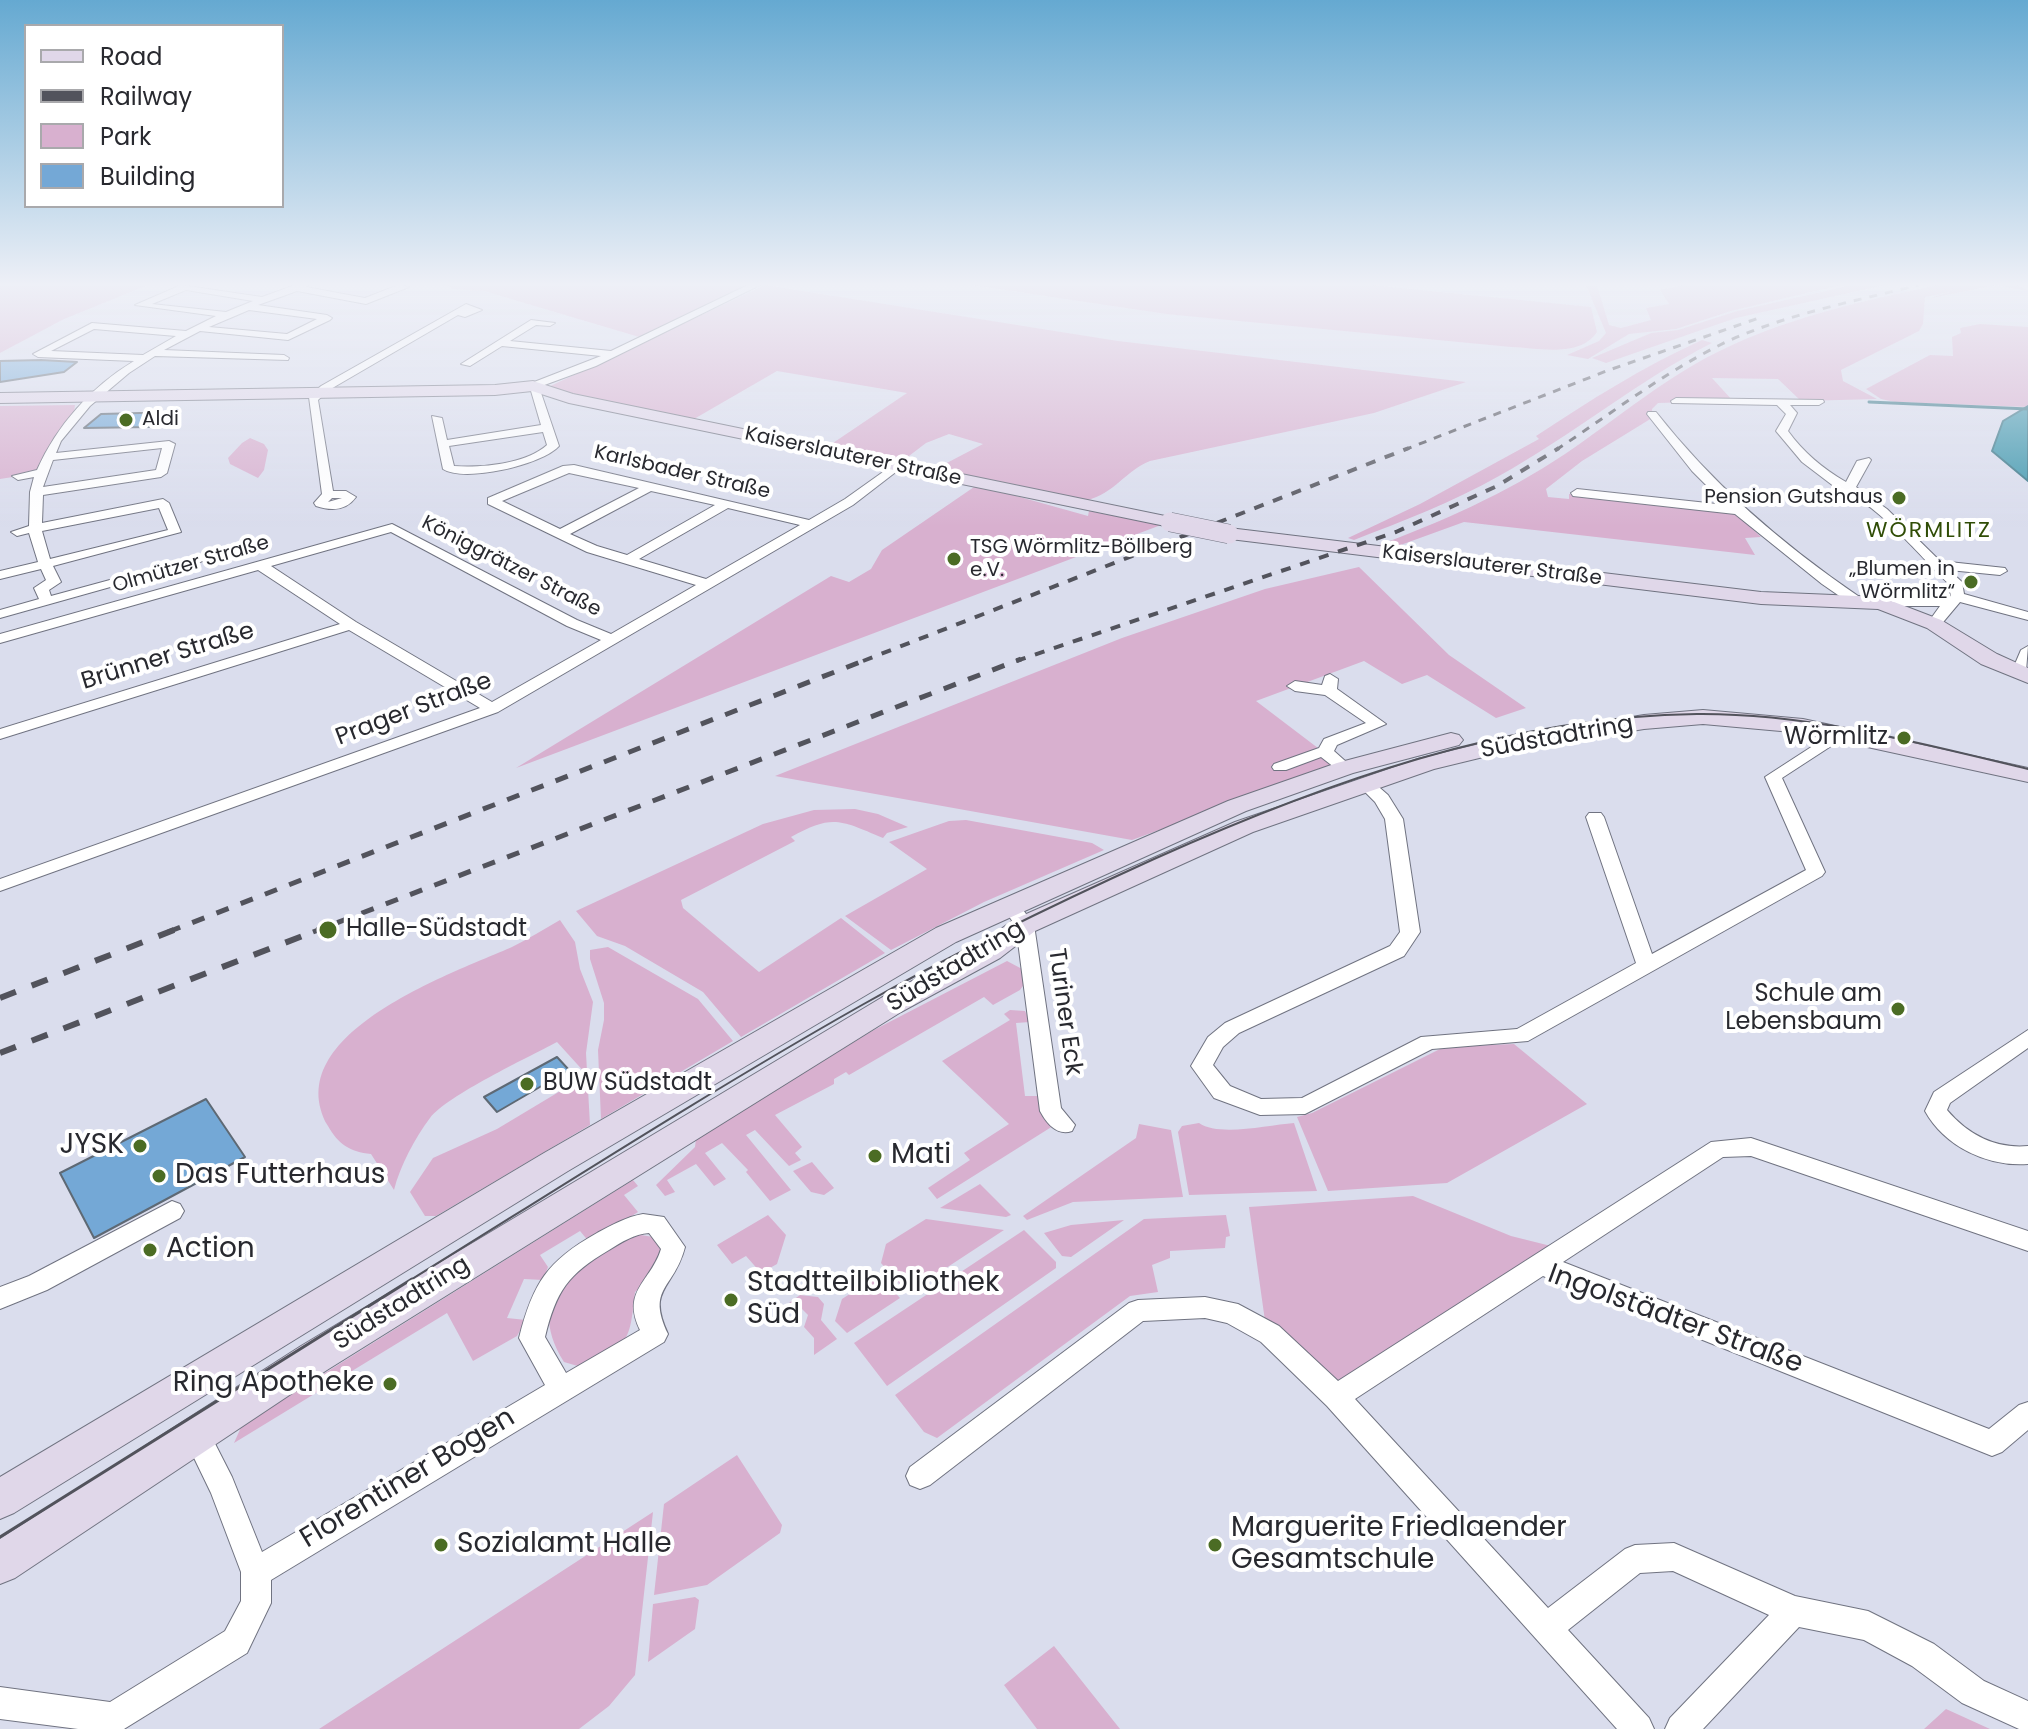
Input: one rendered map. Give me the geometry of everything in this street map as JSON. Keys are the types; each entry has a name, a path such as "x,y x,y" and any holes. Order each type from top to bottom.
{"street":[{"path":"54,582 35,528 39,473 63,426 93,397 137,366"},
{"path":"328,495 313,399 365,366"},
{"path":"436,418 449,469 533,459 550,451 553,446 533,386 585,366"},
{"name":"Kaiserslauterer Straße","path":"0,398 495,390 533,386 569,398 1229,534 1798,601 1881,603 1934,624 1989,659 2023,674"},
{"path":"1676,401 1819,402"},
{"path":"1781,403 1792,413 1782,431 1797,454 1882,511 1955,582 1954,599 1934,624"},
{"path":"1652,414 1685,459 1736,510 1823,579 1856,601"},
{"path":"442,444 546,428"},
{"path":"36,492 161,473 169,444 47,457"},
{"path":"1848,491 1865,460"},
{"name":"Prager Straße","path":"0,885 492,709 849,502 897,466"},
{"name":"Karlsbader Straße","path":"707,584 626,561 492,501 567,469 811,524"},
{"path":"18,476 39,473"},
{"path":"560,534 649,487"},
{"path":"1577,493 1736,510"},
{"path":"0,575 175,532 163,503 17,532"},
{"path":"626,561 727,504"},
{"name":"Olmützer Straße","path":"0,639 392,528"},
{"name":"Königgrätzer Straße","path":"392,528 572,623 612,639"},
{"path":"0,614 235,550"},
{"path":"1934,564 2000,571"},
{"path":"261,566 351,625 492,709"},
{"path":"47,601 41,588 54,582 69,581 78,592"},
{"path":"1881,603 1954,599 2028,616"},
{"name":"Brünner Straße","path":"0,734 351,625"},
{"path":"2023,674 2028,650"},
{"path":"1295,686 1329,685 1378,724 1330,742 1325,752"},
{"name":"Südstadtring","path":"0,1563 195,1433 677,1134 891,1005 990,951 1018,916 1237,806 1345,768 1428,745 1615,710 1673,705 1796,712 2028,758"},
{"name":"Südstadtring","path":"0,1499 760,1041 946,935 1018,916 1244,827 1426,764 1504,745 1644,722 1703,717 1770,721 2028,775"},
{"path":"1366,785 1382,799 1394,819 1410,932 1397,951 1232,1028 1215,1042 1202,1066 1222,1092 1260,1107 1305,1106 1428,1042 1521,1036 1816,872 1773,777 1839,734"},
{"path":"1280,767 1313,753 1325,752 1345,768"},
{"path":"1595,817 1647,967"},
{"name":"Turiner Eck","path":"1018,916 1051,1111 1064,1125"},
{"path":"2028,1037 1942,1098 1936,1111 1947,1127 1986,1150 2012,1158 2028,1155"},
{"path":"1543,1265 1719,1148 1751,1147 2028,1241"},
{"path":"0,1298 38,1283 172,1211"},
{"name":"Florentiner Bogen","path":"256,1572 655,1334 644,1316 643,1305 649,1290 671,1259 673,1247 656,1224 631,1225 573,1258 555,1275 541,1299 532,1338 561,1388"},
{"name":"Ingolstädter Straße","path":"1336,1397 1543,1265 1992,1443 2028,1414"},
{"path":"920,1476 1138,1311 1174,1306 1231,1310 1266,1328 1336,1397 1638,1729"},
{"path":"0,1703 113,1718 236,1642 256,1603 256,1572 222,1487 195,1433"},
{"path":"1547,1627 1635,1559 1674,1557 1794,1611 1868,1626 1923,1655 1973,1692 2028,1717"},
{"path":"1681,1729 1794,1611"}],"green space":[{"path":"594,366 1328,366 1466,382 1374,413 1150,461 1133,470 1105,493 1087,500 827,447 907,393 777,371 694,419 544,389","holes":["949,434 983,444 941,466 905,459 926,443"]},
{"path":"1651,366 1671,366 1499,476 1409,518 1354,540 1348,538 1420,504 1539,439 1536,436"},
{"path":"1693,366 1850,366 1841,370 1843,381 1877,399 1801,401 1778,379 1712,378 1733,401 1658,403 1652,409 1652,418 1582,461 1546,489 1548,497 1569,499 1569,494 1734,512 1761,537 1745,538 1755,555 1464,522 1395,547 1374,547 1448,517 1519,482 1565,454"},
{"path":"1910,366 2028,366 2028,407 1895,402 1881,399 1866,389"},
{"path":"75,405 74,413 39,473 0,479 0,406"},
{"path":"250,438 264,444 268,450 264,470 258,478 230,464 228,458"},
{"path":"977,485 1088,516 1089,511 1161,525 516,768 831,576 849,582 871,569 882,550"},
{"path":"1359,567 1449,655 1526,708 1496,718 1427,675 1402,684 1364,661 1256,701 1339,764 1132,840 775,776 1122,638 1265,589"},
{"path":"855,809 878,814 908,827 887,833 883,838 837,822 817,825 791,837 795,841 681,900 683,908 759,972 841,918 885,953 741,1037 703,992 625,946 597,936 576,911 763,824 814,810"},
{"path":"966,820 1092,843 1104,850 984,902 891,950 845,916 927,869 889,842 949,821"},
{"path":"560,920 575,942 580,969 593,1002 586,1053 590,1125 436,1216 425,1216 410,1192 433,1158 497,1129 587,1075 557,1042 470,1088 430,1118 409,1152 394,1190 371,1154 345,1146 328,1126 319,1093 327,1063 348,1036 379,1012 414,991 512,947"},
{"path":"608,947 698,999 733,1041 601,1119 598,1050 604,1003 590,950"},
{"path":"1007,961 1022,969 1025,983 1020,990 993,1005 984,997 849,1075 846,1072 834,1079 834,1084 775,1115 802,1147 795,1153 801,1160 789,1166 755,1130 746,1135 791,1190 770,1201 746,1172 748,1170 722,1143 705,1153 726,1179 714,1186 696,1164 667,1180 675,1192 665,1196 656,1185 695,1147 696,1139 872,1031"},
{"path":"1010,1010 1025,1011 1030,1022 1016,1023 1025,1096 1040,1096 1053,1126 937,1199 928,1188 970,1160 964,1153 1009,1124 942,1061 1010,1020 1004,1014"},
{"path":"1514,1044 1587,1104 1447,1183 1328,1191 1297,1117 1312,1113 1444,1047"},
{"path":"1199,1123 1231,1130 1294,1123 1317,1191 1189,1195 1178,1132 1182,1126"},
{"path":"1139,1124 1171,1130 1183,1197 1073,1202 1027,1220 1023,1216 1136,1138"},
{"path":"812,1162 834,1188 824,1195 811,1192 793,1171"},
{"path":"633,1180 638,1186 624,1195 638,1212 590,1243 580,1231 540,1255 548,1267 543,1280 524,1279 507,1318 526,1320 517,1336 473,1361 447,1313 234,1443 242,1425"},
{"path":"980,1184 1011,1215 1006,1217 940,1208"},
{"path":"1413,1196 1511,1236 1563,1249 1336,1397 1266,1328 1249,1207"},
{"path":"768,1215 786,1235 777,1264 761,1273 746,1256 732,1264 717,1245"},
{"path":"1226,1215 1230,1236 1226,1237 1225,1248 1170,1251 1170,1258 1152,1265 1158,1292 1130,1296 937,1438 924,1432 895,1395 1144,1219"},
{"path":"926,1219 1004,1230 908,1293 881,1263 886,1244"},
{"path":"1124,1220 1071,1257 1062,1256 1044,1233 1071,1225"},
{"path":"1024,1230 1056,1262 1056,1268 887,1386 854,1343"},
{"path":"635,1234 659,1238 668,1253 658,1273 635,1292 631,1323 624,1341 581,1367 564,1362 552,1337 549,1316 553,1298 577,1269"},
{"path":"879,1275 900,1298 847,1333 835,1321 842,1299"},
{"path":"800,1295 818,1297 824,1304 821,1320 837,1339 814,1355 814,1338 804,1327 808,1315 800,1307 789,1303"},
{"path":"737,1455 782,1525 780,1533 707,1585 654,1595 664,1504"},
{"path":"653,1512 635,1675 609,1706 579,1729 319,1729"},
{"path":"695,1597 699,1600 695,1629 648,1662 653,1604"},
{"path":"1054,1646 1120,1729 1037,1729 1004,1685"},
{"path":"1946,1709 1990,1729 1924,1729"}],"water":[{"path":"2028,406 2028,481 1992,451 2003,421"}],"building":[{"path":"0,366 72,366 64,372 0,382"},
{"name":"Aldi","path":"165,413 149,427 84,428 101,414"},
{"name":"BUW Südstadt","path":"557,1057 569,1070 497,1112 484,1097"},
{"name":"Das Futterhaus","path":"206,1099 245,1157 94,1238 60,1173"}],"waterway":[{"path":"1869,402 2028,409"}],"tram line":[{"path":"409,1281 747,1072 970,947 1154,859 1351,780 1487,741 1557,727 1627,718 1697,714 1822,724 2028,769"},
{"path":"0,1537 412,1279"}],"railway":[{"path":"1404,450 1621,366"},
{"path":"1559,448 1683,366"},
{"path":"863,661 1409,448"},
{"path":"1016,661 1396,532 1497,486 1559,448"},
{"path":"168,932 868,659"},
{"path":"313,932 1021,659"},
{"path":"0,998 174,930"},
{"path":"0,1053 318,930"}],"place":[{"name":"Aldi","path":"126,420"},
{"name":"Pension Gutshaus","path":"1899,498"},
{"name":"TSG Wörmlitz-Böllberg e.V.","path":"954,559"},
{"name":"„Blumen in Wörmlitz“","path":"1971,582"},
{"name":"Wörmlitz","path":"1904,738"},
{"name":"Halle-Südstadt","path":"328,930"},
{"name":"Schule am Lebensbaum","path":"1898,1009"},
{"name":"BUW Südstadt","path":"527,1084"},
{"name":"JYSK","path":"140,1146"},
{"name":"Mati","path":"875,1156"},
{"name":"Das Futterhaus","path":"159,1176"},
{"name":"Action","path":"150,1250"},
{"name":"Stadtteilbibliothek Süd","path":"731,1300"},
{"name":"Ring Apotheke","path":"390,1384"},
{"name":"Sozialamt Halle","path":"441,1545"},
{"name":"Marguerite Friedlaender Gesamtschule","path":"1215,1545"}],"district":[{"name":"WÖRMLITZ","path":"1929,531"}]}
